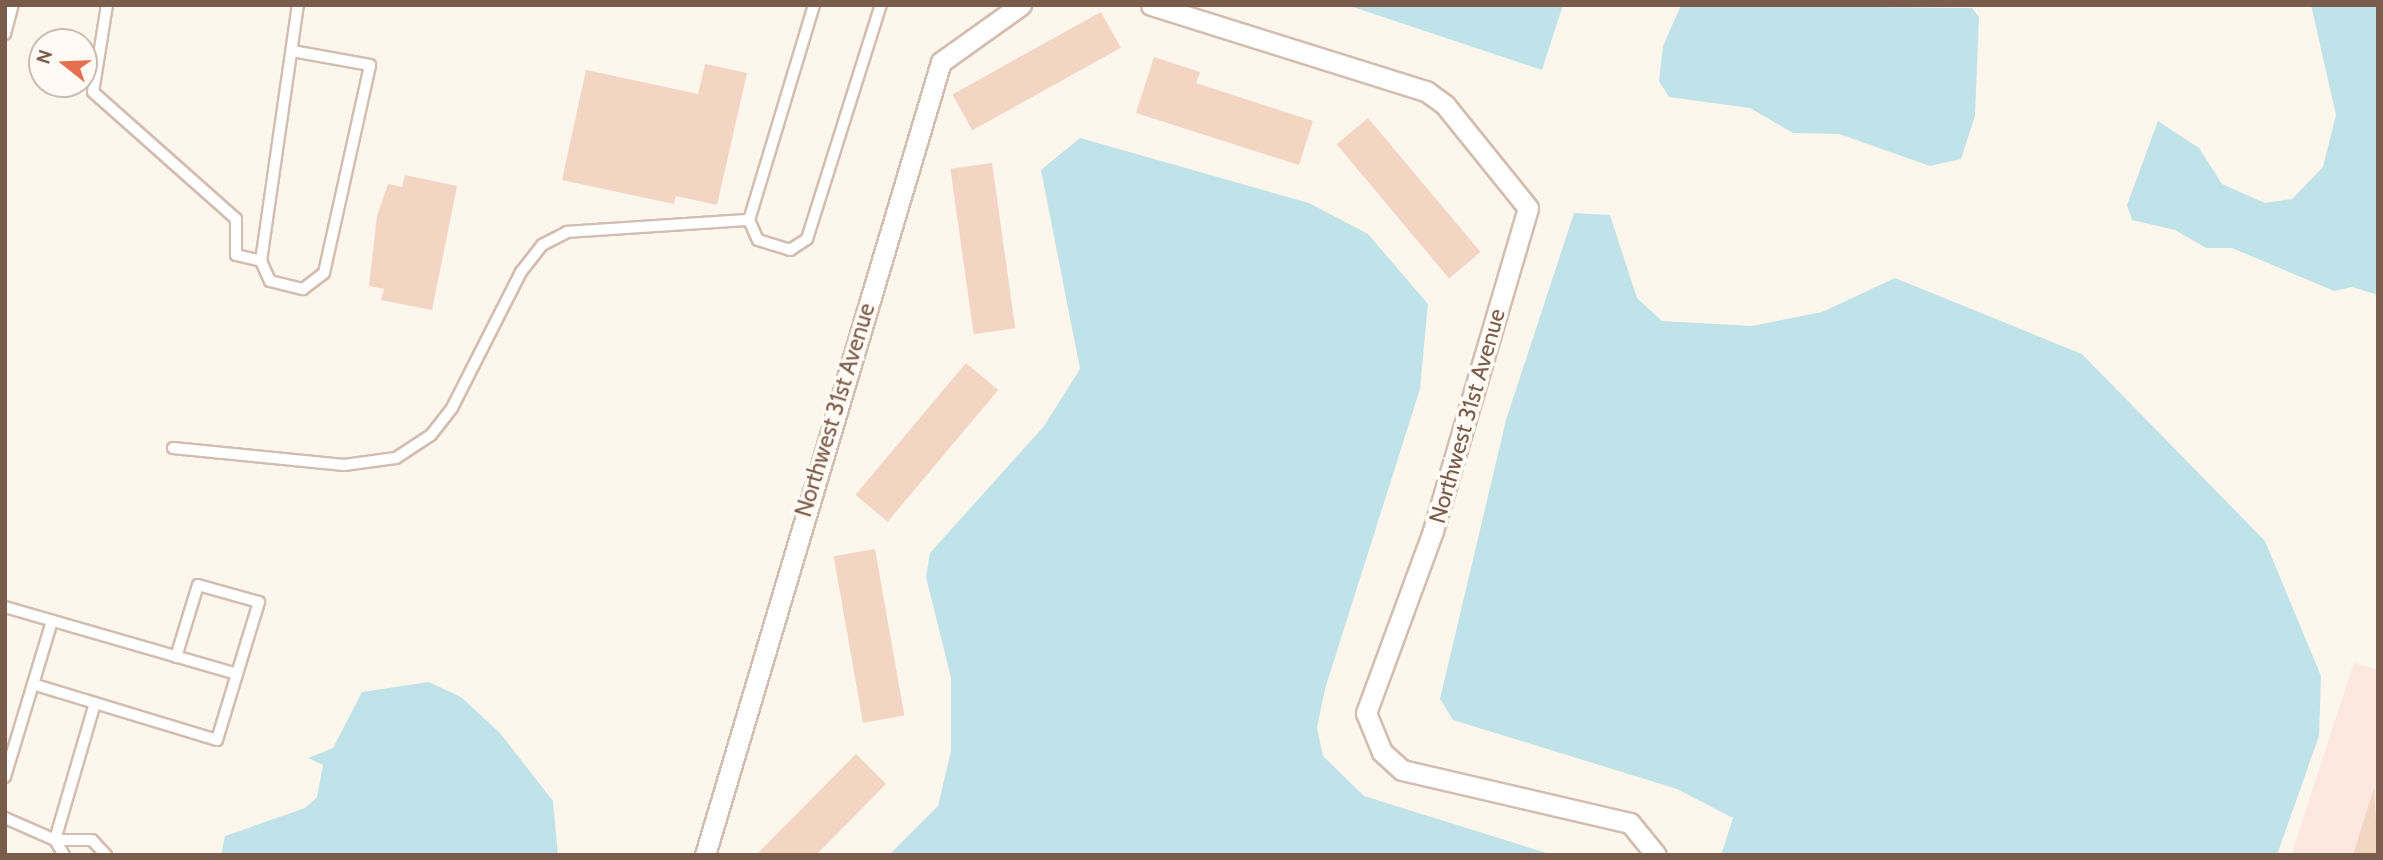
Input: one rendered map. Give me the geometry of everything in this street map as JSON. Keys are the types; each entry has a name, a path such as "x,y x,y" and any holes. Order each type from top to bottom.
{"street":[{"name":"Northwest 31st Avenue","path":"705,855 941,62 1021,5"},
{"name":"Northwest 31st Avenue","path":"1151,5 1426,91 1445,105 1528,208 1433,531 1366,713 1382,752 1402,770 1630,823 1656,855"}],"lane":[{"path":"5,34 13,5"},
{"path":"107,5 93,92 236,219 236,255 261,261"},
{"path":"292,51 370,65 324,273 303,289 270,281 261,261 298,5"},
{"path":"814,5 749,220 758,240 790,250 807,239 881,5"},
{"path":"173,448 344,465 396,458 431,435 453,408 521,272 542,245 567,232 749,220"},
{"path":"33,684 217,740 259,602 198,585 176,657"},
{"path":"5,607 237,674"},
{"path":"5,777 52,621"},
{"path":"64,855 55,840 95,703"},
{"path":"5,818 55,840 92,840 106,855"}],"shaded area":[{"path":"2354,663 2378,670 2378,855 2291,855"}],"water":[{"path":"1347,5 1563,5 1542,70"},
{"path":"1681,5 1972,8 1979,17 1975,116 1961,159 1930,166 1839,134 1793,133 1750,108 1669,97 1659,81 1663,46"},
{"path":"2311,5 2378,5 2378,295 2352,287 2334,291 2232,248 2206,248 2175,230 2132,220 2127,205 2158,121 2199,148 2222,184 2265,203 2292,199 2323,167 2336,115"},
{"path":"1080,138 1309,203 1368,234 1428,304 1420,389 1325,689 1317,728 1323,756 1364,796 1553,855 889,855 938,806 951,751 951,678 926,577 930,553 1044,426 1080,369 1041,170"},
{"path":"1574,213 1610,215 1637,298 1662,321 1752,326 1822,312 1895,278 2082,354 2265,541 2321,676 2319,736 2277,855 1721,855 1733,818 1677,789 1453,720 1440,699 1506,420"},
{"path":"429,682 461,697 500,733 553,801 558,855 221,855 225,836 305,808 317,797 323,765 308,758 333,748 362,692"}],"building":[{"path":"1101,12 1121,48 972,130 952,94"},
{"path":"1154,57 1200,72 1196,83 1313,121 1299,165 1136,113"},
{"path":"705,64 747,73 717,205 676,196 674,204 562,180 586,70 698,94"},
{"path":"1368,118 1480,252 1449,278 1337,144"},
{"path":"992,163 1015,328 974,334 950,169"},
{"path":"405,175 457,186 432,310 381,300 384,289 369,286 377,216 388,184 402,187"},
{"path":"966,363 998,390 888,522 855,495"},
{"path":"875,549 904,715 863,723 834,556"},
{"path":"856,754 886,784 816,855 756,855"},
{"path":"2374,788 2378,855 2353,855"}]}
